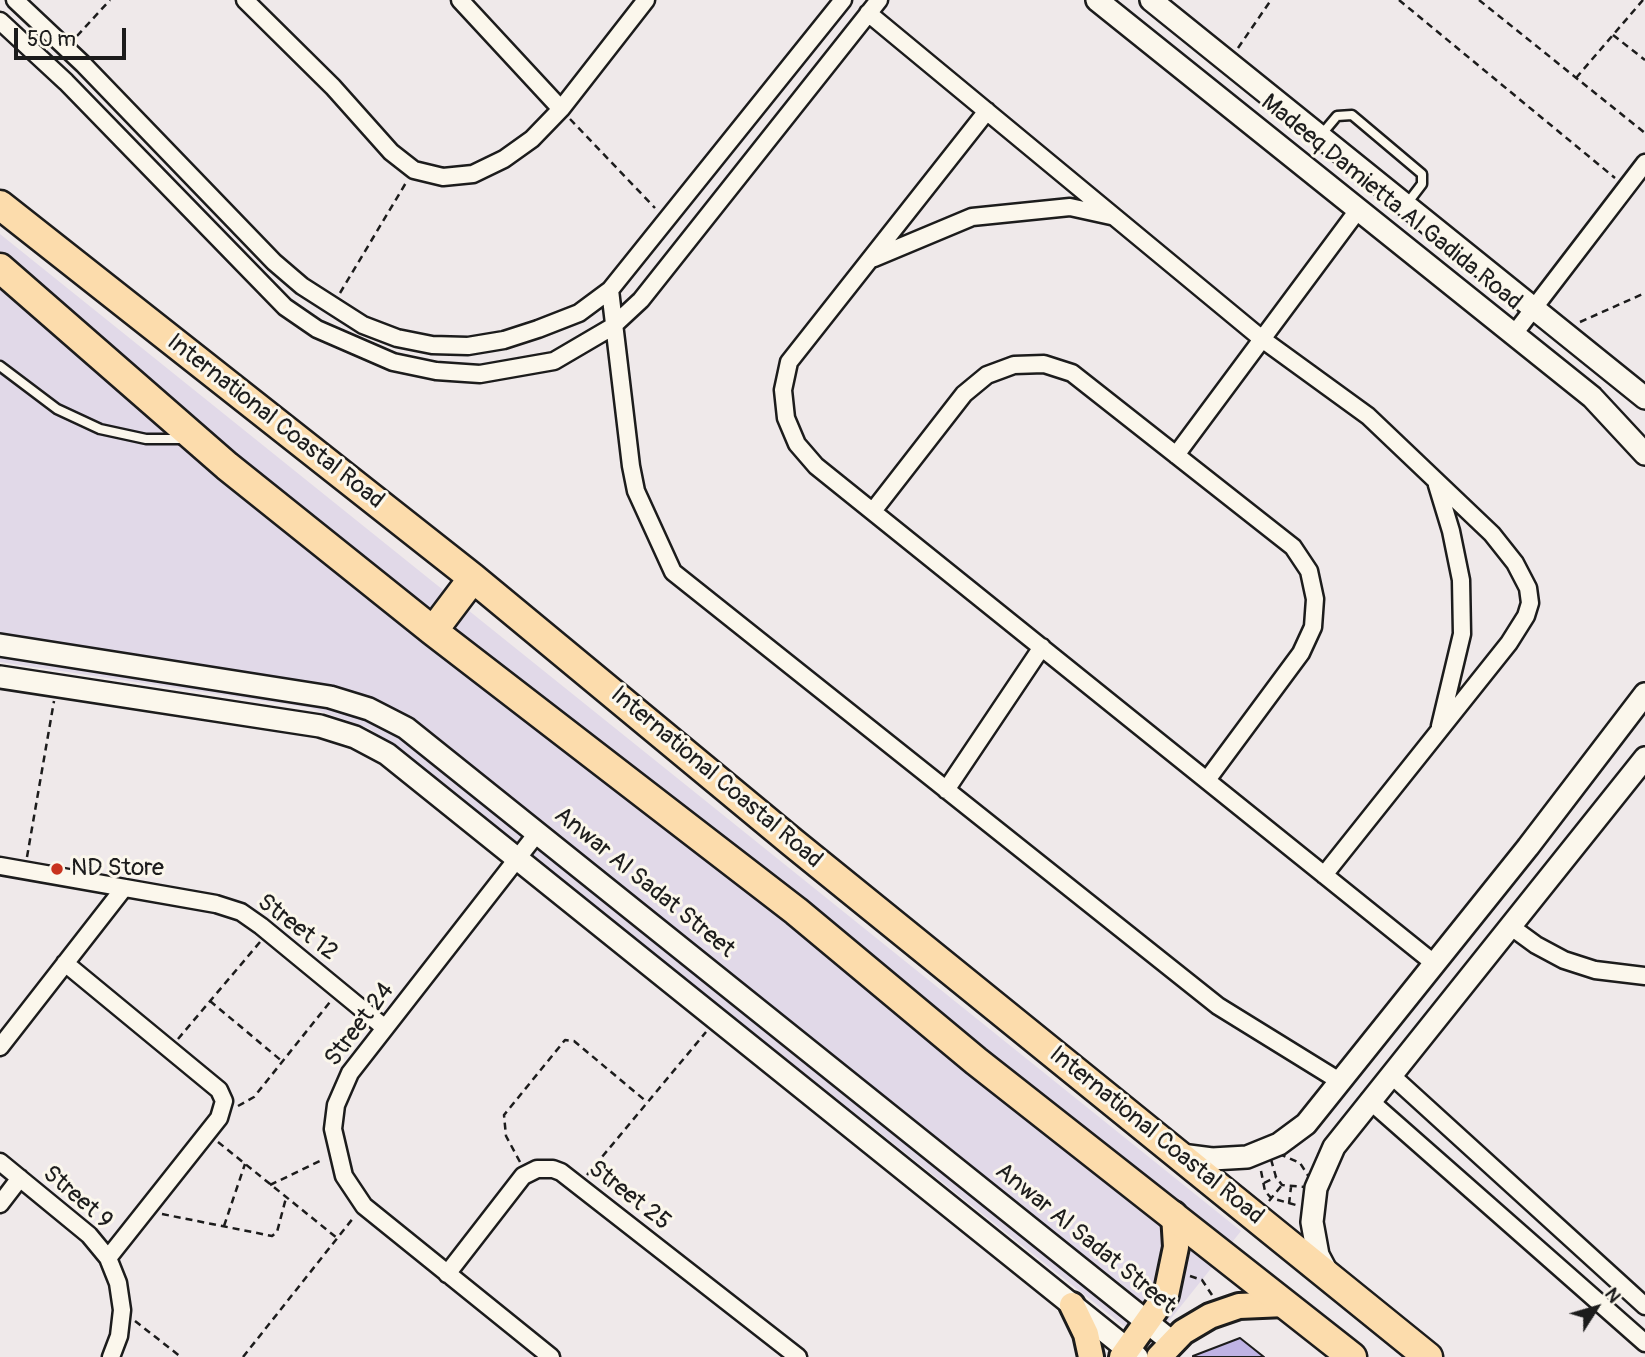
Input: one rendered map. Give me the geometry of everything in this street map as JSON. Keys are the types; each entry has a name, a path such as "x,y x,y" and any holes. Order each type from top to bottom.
{"highway":[{"name":"International Coastal Road","path":"0,205 473,578 1000,1011 1428,1357"},
{"name":"International Coastal Road","path":"0,268 194,438 433,631 786,903 976,1060 1352,1357"},
{"path":"433,631 473,578"}],"main road":[{"name":"Madeeq Damietta Al Gadida Road","path":"1097,0 1592,397 1645,454"},
{"name":"Madeeq Damietta Al Gadida Road","path":"1151,0 1645,398"},
{"name":"Anwar Al Sadat Street","path":"0,645 330,697 369,709 423,740 1149,1324 1165,1350"},
{"path":"49,651 50,685"},
{"path":"0,677 302,723 355,737 402,765 1072,1305 1129,1354 1166,1296 1176,1247 1174,1214"},
{"path":"1181,1155 1230,1160 1263,1151 1306,1124 1435,964 1645,694"},
{"path":"1330,1277 1318,1255 1314,1238 1315,1197 1334,1147 1645,758"},
{"path":"829,1109 848,1082"},
{"path":"1165,1350 1196,1323 1217,1313 1254,1304 1285,1304"},
{"path":"1072,1305 1086,1334 1091,1357"}],"street":[{"path":"15,0 66,48 274,262 331,307 363,325 397,338 432,345 468,346 504,340 579,313 610,290 843,0"},
{"path":"245,0 333,88 391,152 414,170 443,177 473,174 504,159 532,139 561,109 646,0"},
{"path":"460,0 561,109"},
{"path":"0,21 85,102 285,307 317,329 393,362 436,372 481,374 554,362 612,327 641,300 879,0"},
{"path":"868,13 1262,339 1368,416 1492,534 1515,563 1528,589 1530,603 1526,616 1509,643 1324,875"},
{"path":"987,111 789,362 783,390 786,418 797,444 816,466 1435,964"},
{"path":"1514,334 1645,163"},
{"path":"869,260 924,234 972,217 1070,207 1115,217"},
{"path":"1176,455 1358,209"},
{"path":"610,290 624,426 636,491 673,572 1218,1006 1341,1082"},
{"path":"873,511 964,394 987,375 1014,365 1044,364 1072,373 1293,547 1309,571 1315,599 1312,627 1301,653 1207,780"},
{"path":"1436,482 1451,531 1461,580 1462,634 1439,732"},
{"path":"946,790 1042,647"},
{"name":"Street 24","path":"538,832 350,1073 339,1094 334,1117 336,1153 344,1176 363,1206 551,1357"},
{"name":"Street 12","path":"0,866 229,908 251,918 385,1028"},
{"path":"0,1047 124,888"},
{"path":"1510,926 1536,945 1564,960 1595,970 1645,976"},
{"path":"65,963 219,1090 224,1107 207,1134 107,1258"},
{"path":"1390,1074 1645,1306"},
{"path":"1369,1100 1642,1334"},
{"name":"Street 9","path":"0,1162 89,1236 107,1258 118,1283 122,1310 119,1336 111,1357"},
{"name":"Street 25","path":"530,1172 553,1169 579,1185 798,1357"},
{"path":"447,1274 517,1182 530,1172"},
{"path":"0,1204 20,1178"}],"lane":[{"path":"1320,136 1337,116 1352,115 1422,174 1422,184 1406,205"},
{"path":"0,366 57,409 100,429 146,439 194,438"}],"path":[{"path":"66,48 110,0"},
{"path":"1228,62 1271,0"},
{"path":"1399,0 1627,187"},
{"path":"1479,0 1645,134"},
{"path":"1486,6 1490,0"},
{"path":"1576,78 1643,0"},
{"path":"1613,35 1645,60"},
{"path":"561,109 667,220"},
{"path":"331,307 414,170"},
{"path":"1561,330 1645,293"},
{"path":"24,870 50,685"},
{"path":"169,1049 269,932"},
{"path":"224,1107 240,1106 250,1101 339,990"},
{"path":"210,1001 282,1062"},
{"path":"579,1185 716,1019"},
{"path":"530,1172 510,1146 504,1115 562,1042 574,1041 648,1102"},
{"path":"207,1134 337,1238"},
{"path":"1263,1151 1282,1185 1315,1197"},
{"path":"1263,1151 1263,1184 1271,1198 1289,1204 1315,1197"},
{"path":"1263,1151 1300,1163 1315,1197"},
{"path":"270,1185 336,1153"},
{"path":"224,1226 244,1164"},
{"path":"1263,1184 1276,1177"},
{"path":"1289,1204 1291,1187"},
{"path":"145,1211 274,1235 286,1198"},
{"path":"243,1357 363,1206"},
{"path":"1173,1271 1202,1280 1208,1285 1217,1313"},
{"path":"122,1310 181,1357"}],"shaded area":[{"path":"0,234 1241,1231 1149,1346 369,728 311,708 0,662"}],"building":[{"path":"1240,1338 1264,1357 1193,1357 1193,1356"}],"place":[{"name":"ND Store","path":"57,869"}]}
